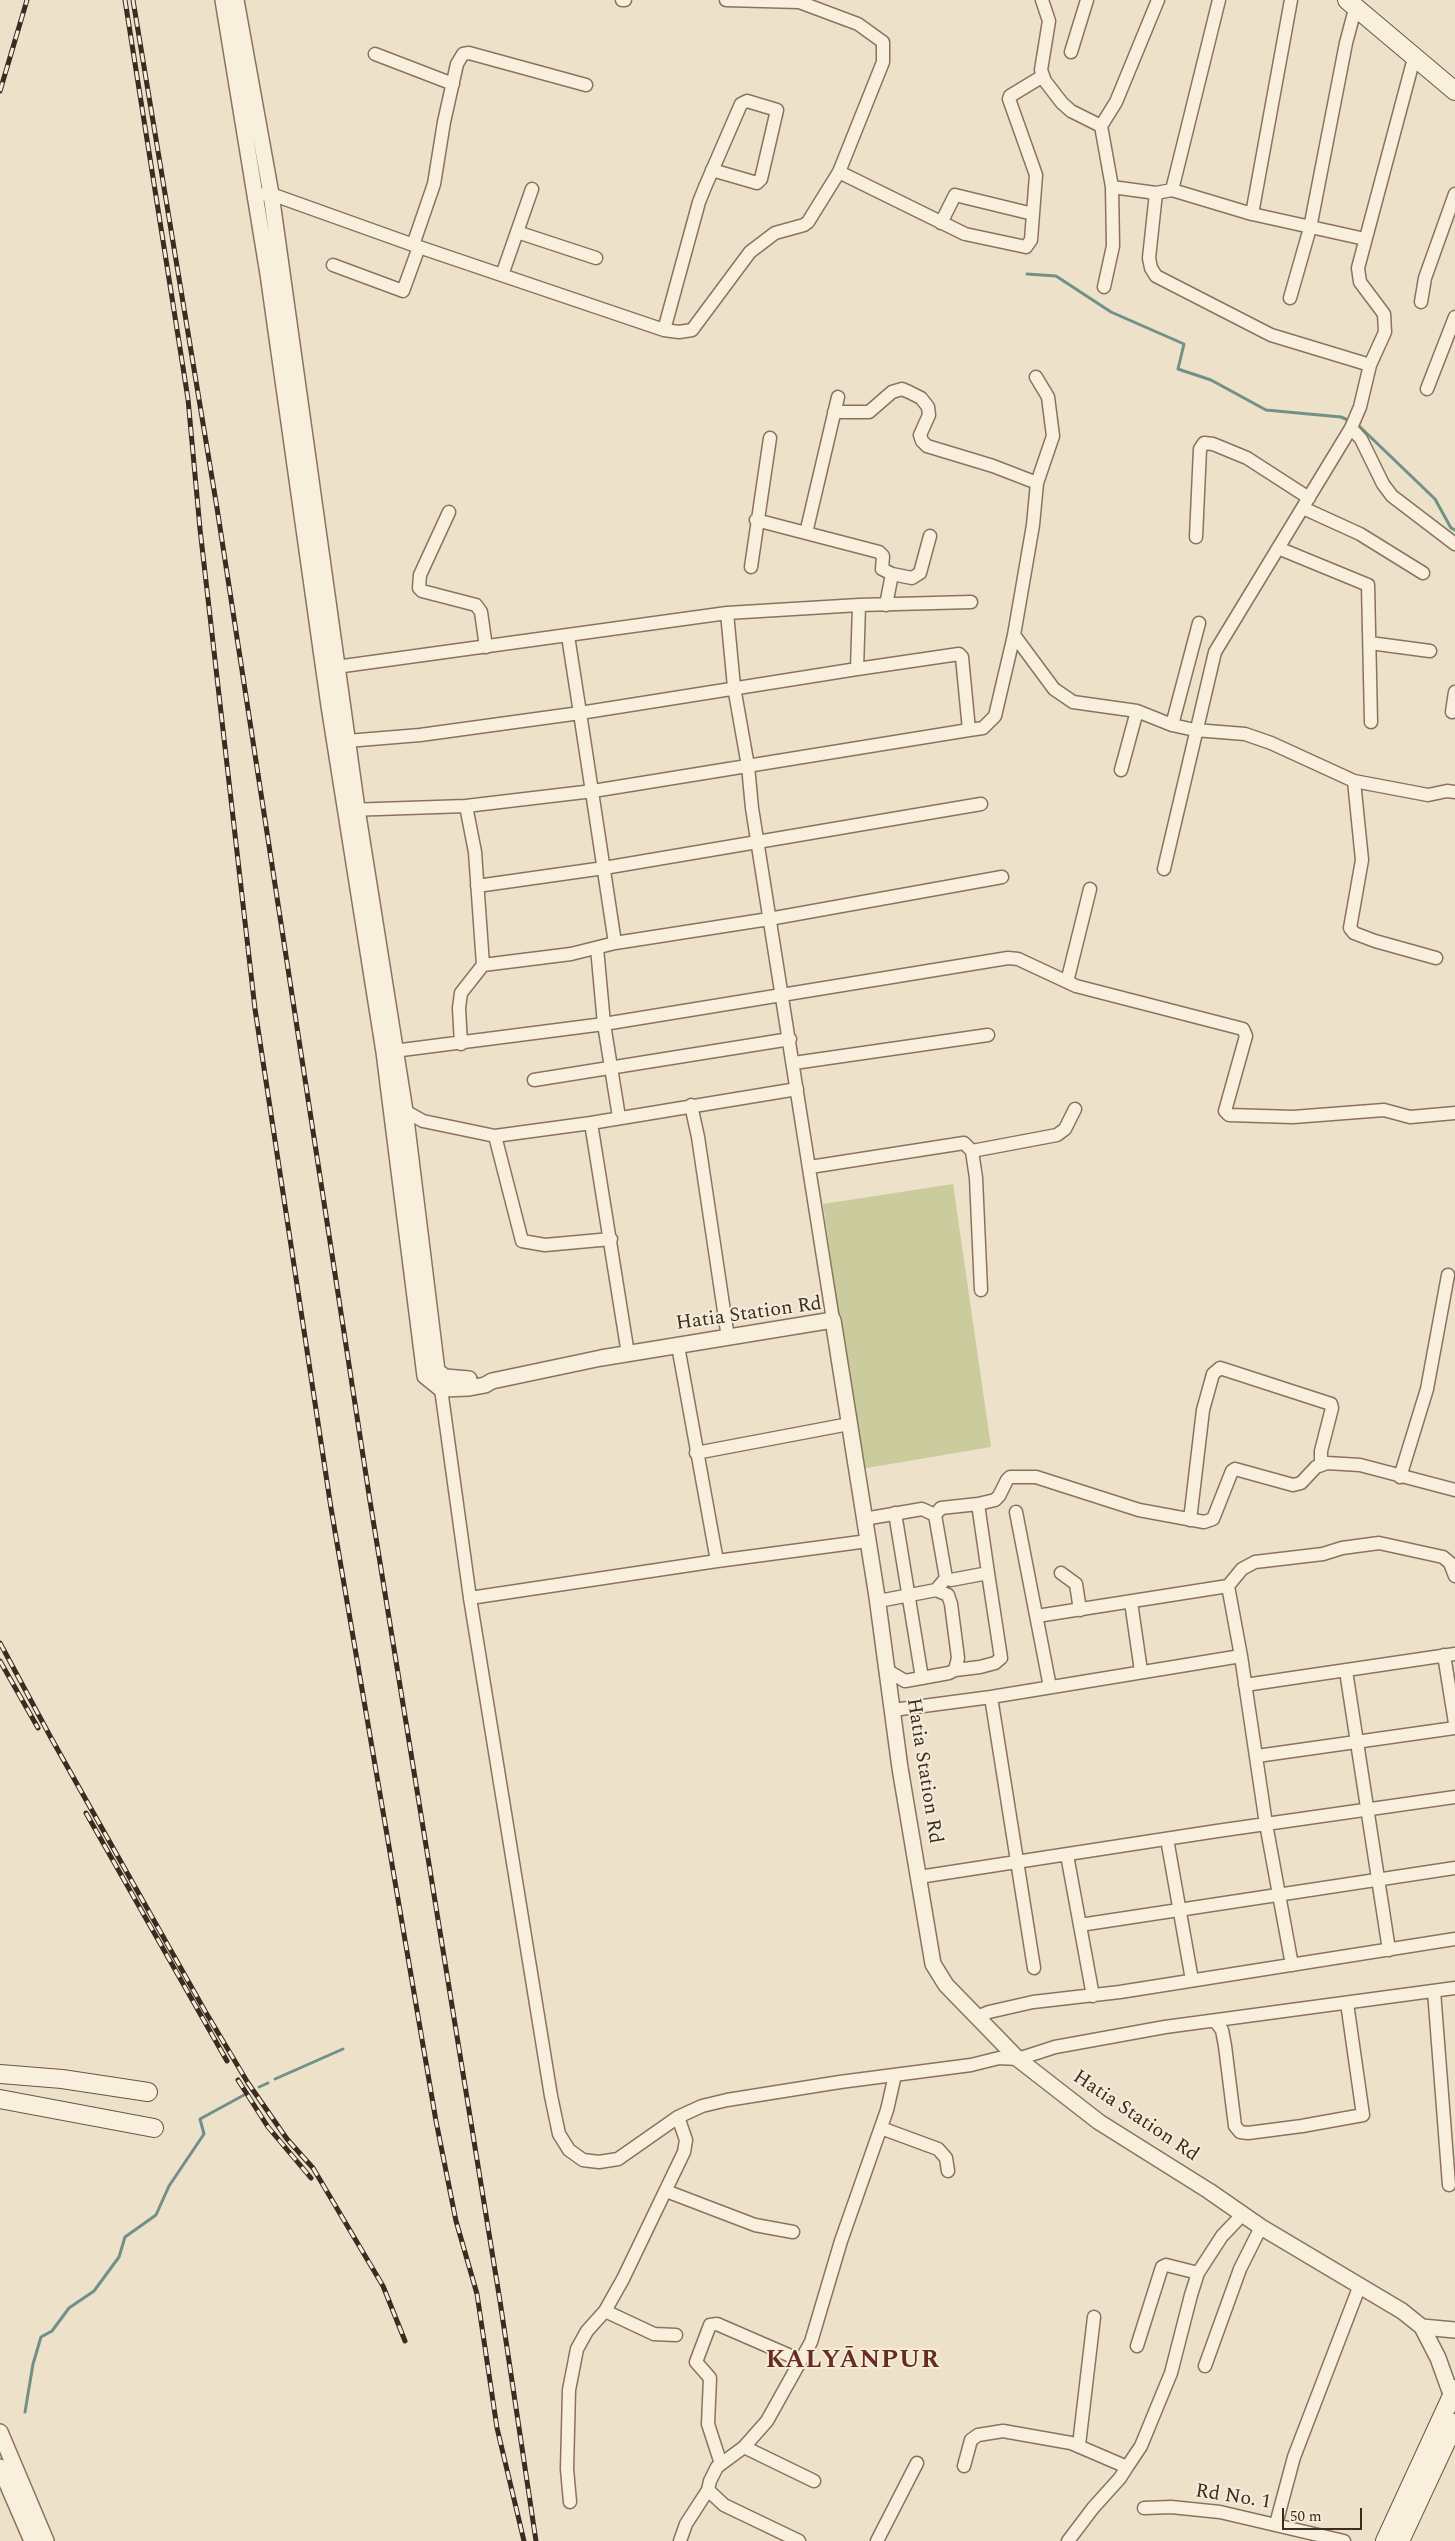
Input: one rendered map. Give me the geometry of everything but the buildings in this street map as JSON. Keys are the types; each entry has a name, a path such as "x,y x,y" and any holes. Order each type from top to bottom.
{"main road":[{"path":"1351,4 1455,91"},
{"path":"0,2074 62,2079 148,2092"},
{"path":"0,2099 154,2128"},
{"path":"1400,2541 1449,2432 1454,2395"},
{"path":"1385,2541 1449,2432"}],"street":[{"path":"223,0 256,195 390,1051 425,1376 441,1388 469,1388 486,1385 492,1381"},
{"path":"236,0 272,194 347,742 351,809"},
{"path":"256,195 272,194 416,246 664,330 679,332 692,330 750,252 776,233 797,228 808,222 839,172 883,62 885,47 878,36 858,24 799,1 726,0"},
{"path":"1042,0 1049,21 1041,70 1043,76 1062,103 1071,111 1101,126"},
{"path":"1071,52 1087,0"},
{"path":"1104,288 1113,246 1112,187 1101,126 1116,102 1158,0"},
{"path":"1172,190 1219,0"},
{"path":"1252,214 1291,0"},
{"path":"1290,298 1310,228 1346,43 1351,4"},
{"path":"332,265 404,291 434,184 459,59 469,53 586,85"},
{"path":"375,54 453,84"},
{"path":"1164,869 1195,730 1218,645 1351,428 1360,407 1370,365 1385,332 1386,322 1384,314 1360,282 1358,268 1414,58"},
{"path":"839,172 941,223 974,237 1022,248 1026,247 1031,240 1034,214 1035,169 1009,99 1010,96 1043,76"},
{"path":"664,330 693,223 712,170 741,104 747,101 777,110 761,179 757,183 712,170"},
{"path":"1112,187 1156,193 1172,190 1252,214 1365,240"},
{"path":"502,275 532,189"},
{"path":"1156,193 1150,258 1151,268 1156,276 1255,328 1370,365"},
{"path":"1421,302 1425,278 1455,194"},
{"path":"941,223 955,195 1034,214"},
{"path":"517,232 596,258"},
{"path":"1426,389 1450,343 1455,317"},
{"path":"351,809 466,806 593,791 983,728 995,716 1014,635 1033,525 1037,484 1052,436 1048,397 1036,377"},
{"path":"834,412 869,412 892,392 902,389 921,398 928,407 928,415 920,435 922,441 927,446 993,466 1037,484"},
{"path":"806,533 838,397"},
{"path":"1351,428 1361,439 1383,484 1392,496 1455,544"},
{"path":"751,567 756,520 770,438"},
{"path":"1196,537 1200,449 1204,443 1213,444 1246,458 1306,503 1423,573"},
{"path":"450,512 420,575 419,588 422,591 476,605 480,612 486,647"},
{"path":"756,520 880,552 883,556 882,569 892,574 912,578 918,576 930,536"},
{"path":"1278,548 1368,585 1372,722"},
{"path":"886,605 892,574"},
{"path":"336,667 727,613 859,605 971,602"},
{"path":"857,669 859,605"},
{"path":"727,613 734,687 748,766 769,919 794,1063 833,1320"},
{"path":"1172,725 1199,623"},
{"path":"1014,635 1054,689 1073,702 1137,710 1172,725 1195,730 1245,734 1354,781 1428,795 1447,791 1455,792"},
{"path":"568,636 615,943"},
{"path":"1370,643 1430,651"},
{"path":"347,742 420,735 580,713 734,687 959,654 962,657 970,730"},
{"path":"1452,712 1455,692"},
{"path":"1121,770 1137,710"},
{"path":"1354,781 1362,860 1350,928 1354,933 1375,941 1436,958"},
{"path":"477,886 604,868 981,804"},
{"path":"461,1044 459,1008 461,993 483,965 475,852 466,806"},
{"path":"483,965 571,954 615,943 769,919 1002,877"},
{"path":"1067,982 1090,889"},
{"path":"597,948 604,1024 619,1117"},
{"path":"390,1051 461,1044 604,1024 1008,958 1018,959 1067,982 1243,1029 1246,1036 1225,1111 1229,1115 1313,1116 1384,1110 1410,1117 1455,1113"},
{"path":"794,1063 988,1035"},
{"path":"534,1080 790,1039"},
{"path":"390,1051 405,1111 437,1371 445,1377 456,1380 484,1378 492,1381"},
{"path":"405,1111 423,1121 495,1136 590,1123 797,1089"},
{"path":"691,1105 728,1338"},
{"path":"972,1151 1057,1135 1065,1129 1075,1109"},
{"path":"590,1123 611,1239 628,1354"},
{"path":"495,1136 522,1242 545,1245 611,1239"},
{"path":"810,1167 964,1143 972,1151 979,1223 981,1290"},
{"path":"1400,1477 1427,1390 1448,1275"},
{"name":"Hatia Station Rd","path":"492,1381 628,1354 833,1320 933,1964 946,1985 1018,2059 1099,2122 1261,2227 1402,2311 1422,2328"},
{"path":"678,1346 717,1561"},
{"path":"1190,1520 1203,1410 1213,1374 1220,1368 1331,1404 1332,1408 1321,1451 1321,1465"},
{"path":"441,1388 470,1598 559,2134 569,2150 583,2160 599,2162 618,2159 678,2118 702,2106 727,2100 971,2065 999,2058 1018,2059 1055,2047 1164,2028 1455,1988"},
{"path":"696,1453 849,1424"},
{"path":"935,1515 941,1508 995,1500 1010,1477 1036,1477 1112,1503 1204,1522 1214,1519 1232,1471 1236,1470 1293,1485 1301,1483 1321,1465 1360,1465 1455,1490"},
{"path":"888,1671 905,1680 988,1665 1001,1658 978,1504"},
{"path":"864,1518 922,1509 935,1515"},
{"path":"1016,1512 1050,1687"},
{"path":"895,1513 922,1678"},
{"path":"935,1515 946,1578 936,1590"},
{"path":"470,1598 717,1561 868,1541"},
{"path":"1037,1616 1228,1586 1242,1569 1255,1562 1323,1554 1362,1544 1379,1543 1452,1561 1455,1576"},
{"path":"946,1578 968,1578 988,1573"},
{"path":"1061,1573 1076,1584 1080,1610"},
{"path":"1228,1586 1257,1756 1266,1824 1292,1965"},
{"path":"877,1597 884,1600 936,1590 948,1595 951,1604 958,1658 955,1670"},
{"path":"1131,1602 1141,1671"},
{"path":"1245,1685 1449,1654 1455,1723"},
{"path":"893,1710 992,1697 1241,1656"},
{"path":"1346,1671 1389,1950"},
{"path":"992,1697 1034,1968"},
{"path":"1257,1756 1357,1740 1455,1728"},
{"path":"919,1877 1455,1796"},
{"path":"1167,1839 1192,1980"},
{"path":"1067,1855 1093,1996"},
{"path":"1080,1925 1455,1868"},
{"path":"978,2017 1010,2006 1093,1996 1455,1939"},
{"path":"1434,1991 1450,2185"},
{"path":"1215,2021 1222,2030 1236,2126 1240,2132 1248,2133 1363,2115 1347,2004"},
{"path":"680,2541 686,2524 708,2490 710,2480 721,2464 744,2447 767,2421 811,2342 841,2241 894,2087 895,2075"},
{"path":"570,2502 567,2469 571,2370 577,2349 587,2331 605,2311 623,2279 684,2152 686,2140 678,2118"},
{"path":"881,2128 938,2149 946,2158 948,2171"},
{"path":"666,2191 755,2225 793,2232"},
{"path":"1068,2541 1093,2508 1120,2478 1141,2446 1172,2373 1198,2273 1222,2236 1242,2214"},
{"path":"1206,2366 1240,2269 1261,2227"},
{"path":"1137,2346 1162,2267 1166,2265 1198,2273"},
{"path":"1276,2524 1294,2456 1360,2285"},
{"path":"605,2311 654,2334 676,2334"},
{"path":"1079,2445 1094,2317"},
{"path":"721,2464 708,2424 710,2378 696,2362 710,2325 717,2324 800,2360"},
{"path":"1422,2328 1455,2330"},
{"path":"1422,2328 1438,2358 1454,2395"},
{"path":"964,2466 971,2440 978,2435 1003,2431 1079,2445 1127,2467"},
{"path":"0,2432 46,2541"},
{"path":"744,2447 814,2480"},
{"path":"877,2541 917,2463"},
{"path":"0,2467 32,2541"},
{"path":"708,2490 724,2505 799,2541"},
{"name":"Rd No. 1","path":"1144,2508 1171,2507 1220,2512 1344,2541"}],"green space":[{"path":"953,1184 991,1447 861,1469 823,1204"}],"waterway":[{"path":"1027,274 1056,276 1111,312 1184,344 1178,369 1211,380 1266,410 1341,417 1348,420"},
{"path":"1358,425 1435,499 1451,528 1455,530"},
{"path":"275,2079 343,2049"},
{"path":"259,2087 268,2083"},
{"path":"25,2412 33,2364 41,2337 52,2331 69,2308 94,2291 119,2257 125,2237 156,2215 169,2186 204,2134 200,2119 244,2095"}],"railway":[{"path":"0,91 27,0"},
{"path":"125,0 188,399 200,529 255,1009 331,1508 436,2121 456,2221 477,2294 497,2428 524,2541"},
{"path":"133,0 217,508 370,1501 500,2301 536,2541"},
{"path":"0,1643 50,1736 205,2011 248,2083 287,2139 313,2168 383,2286 405,2341"},
{"path":"0,1661 38,1728"},
{"path":"86,1813 227,2061"},
{"path":"238,2080 268,2127 311,2178"}],"district":[{"name":"KALYĀNPUR","path":"853,2362"}]}
